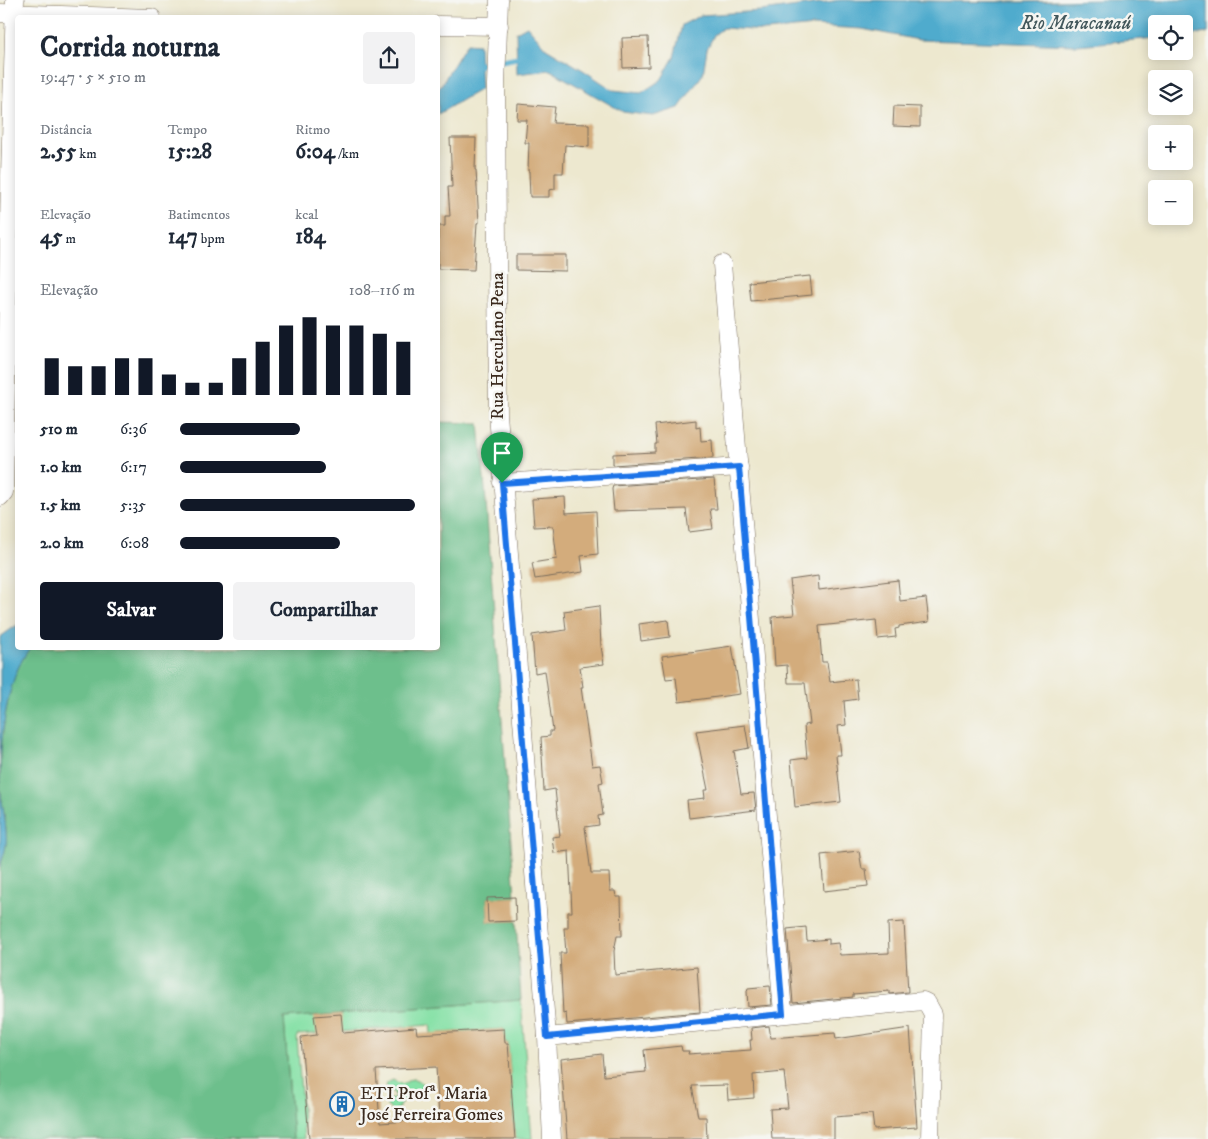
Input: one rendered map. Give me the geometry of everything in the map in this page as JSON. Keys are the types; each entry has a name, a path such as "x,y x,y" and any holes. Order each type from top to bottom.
{"street":[{"name":"Rua Herculano Pena","path":"499,0 496,85 498,414 547,1037 552,1139"},
{"path":"0,497 4,492 9,261 10,9 105,15"},
{"path":"440,25 498,32"},
{"path":"722,264 783,1014"},
{"path":"502,483 739,467"},
{"path":"547,1037 919,1000 927,1003 933,1014 930,1139"}],"green space":[{"path":"440,422 479,423 515,897 487,898 488,922 516,921 521,1000 284,1018 293,1139 0,1139 0,867 6,848 6,838 0,768 6,713 15,677 29,650 440,650"},
{"path":"521,1000 532,1139 515,1139 508,1043 505,1043 504,1029 439,1033 433,1047 430,1025 297,1035 304,1139 293,1139 284,1018"},
{"path":"412,1079 421,1083 423,1093 419,1096 406,1098 398,1109 392,1111 387,1106 387,1102 395,1098 394,1092 386,1090 387,1083 393,1080 402,1084"}],"water":[{"name":"Rio Maracanaú","path":"841,0 1021,2 1208,0 1208,33 1193,35 1193,15 1148,15 1148,39 1077,45 919,40 862,29 813,26 767,31 723,28 714,35 707,49 703,74 679,108 653,116 623,112 550,70 517,74 516,32 527,26 546,48 613,90 641,93 661,80 674,57 682,25 701,15 761,11"},
{"path":"467,43 479,44 481,89 440,113 440,87"},
{"path":"15,626 15,650 29,650 15,677 10,694 1,750 0,784 0,637"},
{"path":"0,784 6,848 0,867"}],"building":[{"path":"648,37 649,67 623,68 622,38"},
{"path":"518,104 555,107 553,123 589,124 589,147 565,145 563,173 555,173 555,189 549,190 549,197 530,197 528,171 529,143 525,143 527,120 517,120"},
{"path":"894,106 920,107 920,127 893,126"},
{"path":"450,138 476,138 475,170 479,223 477,223 474,270 440,269 440,226 445,226 445,216 450,216 448,187 452,187"},
{"path":"516,255 566,255 566,271 516,270"},
{"path":"810,276 812,295 751,301 749,282"},
{"path":"696,420 696,428 700,427 701,441 712,440 713,458 613,465 613,454 655,452 655,444 657,444 655,425"},
{"path":"714,479 717,509 710,509 713,529 689,532 686,509 614,511 613,486"},
{"path":"565,497 566,513 596,511 598,554 581,556 583,572 535,579 532,563 557,559 553,526 534,527 532,499"},
{"path":"818,576 819,590 898,580 900,601 926,598 929,622 899,626 899,628 895,629 896,637 878,639 876,620 819,626 822,662 827,662 830,682 856,679 858,699 844,701 846,725 838,726 841,755 836,755 841,802 795,807 791,760 807,758 804,725 810,724 805,683 788,683 787,665 775,666 772,617 794,615 790,580"},
{"path":"599,606 604,664 580,667 592,766 600,765 603,782 599,783 603,815 598,816 599,825 585,827 591,873 609,873 610,891 615,891 616,897 621,897 622,936 617,936 614,951 615,975 697,967 700,1012 567,1024 566,1013 563,1014 560,953 566,953 564,928 568,928 568,912 572,912 569,851 554,853 552,837 560,836 555,789 544,791 541,737 550,736 550,731 553,731 545,671 535,673 532,635 566,630 564,611"},
{"path":"668,620 670,637 641,641 639,624"},
{"path":"732,646 740,694 679,702 676,678 666,679 662,656"},
{"path":"745,725 749,748 734,751 741,794 754,793 756,810 689,818 687,800 705,798 704,790 708,790 696,731"},
{"path":"859,851 862,869 866,869 868,886 824,891 821,855"},
{"path":"515,897 516,921 488,922 487,898"},
{"path":"904,922 908,992 889,994 889,991 853,994 853,997 793,1003 787,929 806,927 807,941 829,939 829,944 838,943 840,955 889,953 888,923"},
{"path":"770,986 772,1005 748,1007 748,988"},
{"path":"341,1014 343,1033 416,1027 417,1034 504,1029 505,1043 508,1043 515,1139 309,1139 301,1037 317,1035 314,1016","holes":["436,1067 439,1119 380,1123 376,1070"]},
{"path":"769,1026 771,1038 835,1033 836,1039 910,1028 917,1127 874,1130 872,1114 834,1117 834,1139 772,1139 770,1109 788,1108 784,1072 753,1075 754,1098 728,1100 727,1085 692,1086 698,1117 706,1117 707,1139 567,1139 561,1059 602,1054 604,1076 646,1072 644,1050 681,1046 682,1051 689,1051 688,1054 751,1050 751,1028"}],"waterway":[{"name":"Rio Maracanaú","path":"473,66 525,56"}],"place":[{"name":"ETI Profª. Maria José Ferreira Gomes","path":"342,1104"}],"route":[{"path":"739,467 783,1014 547,1037 502,483 739,467"}]}
